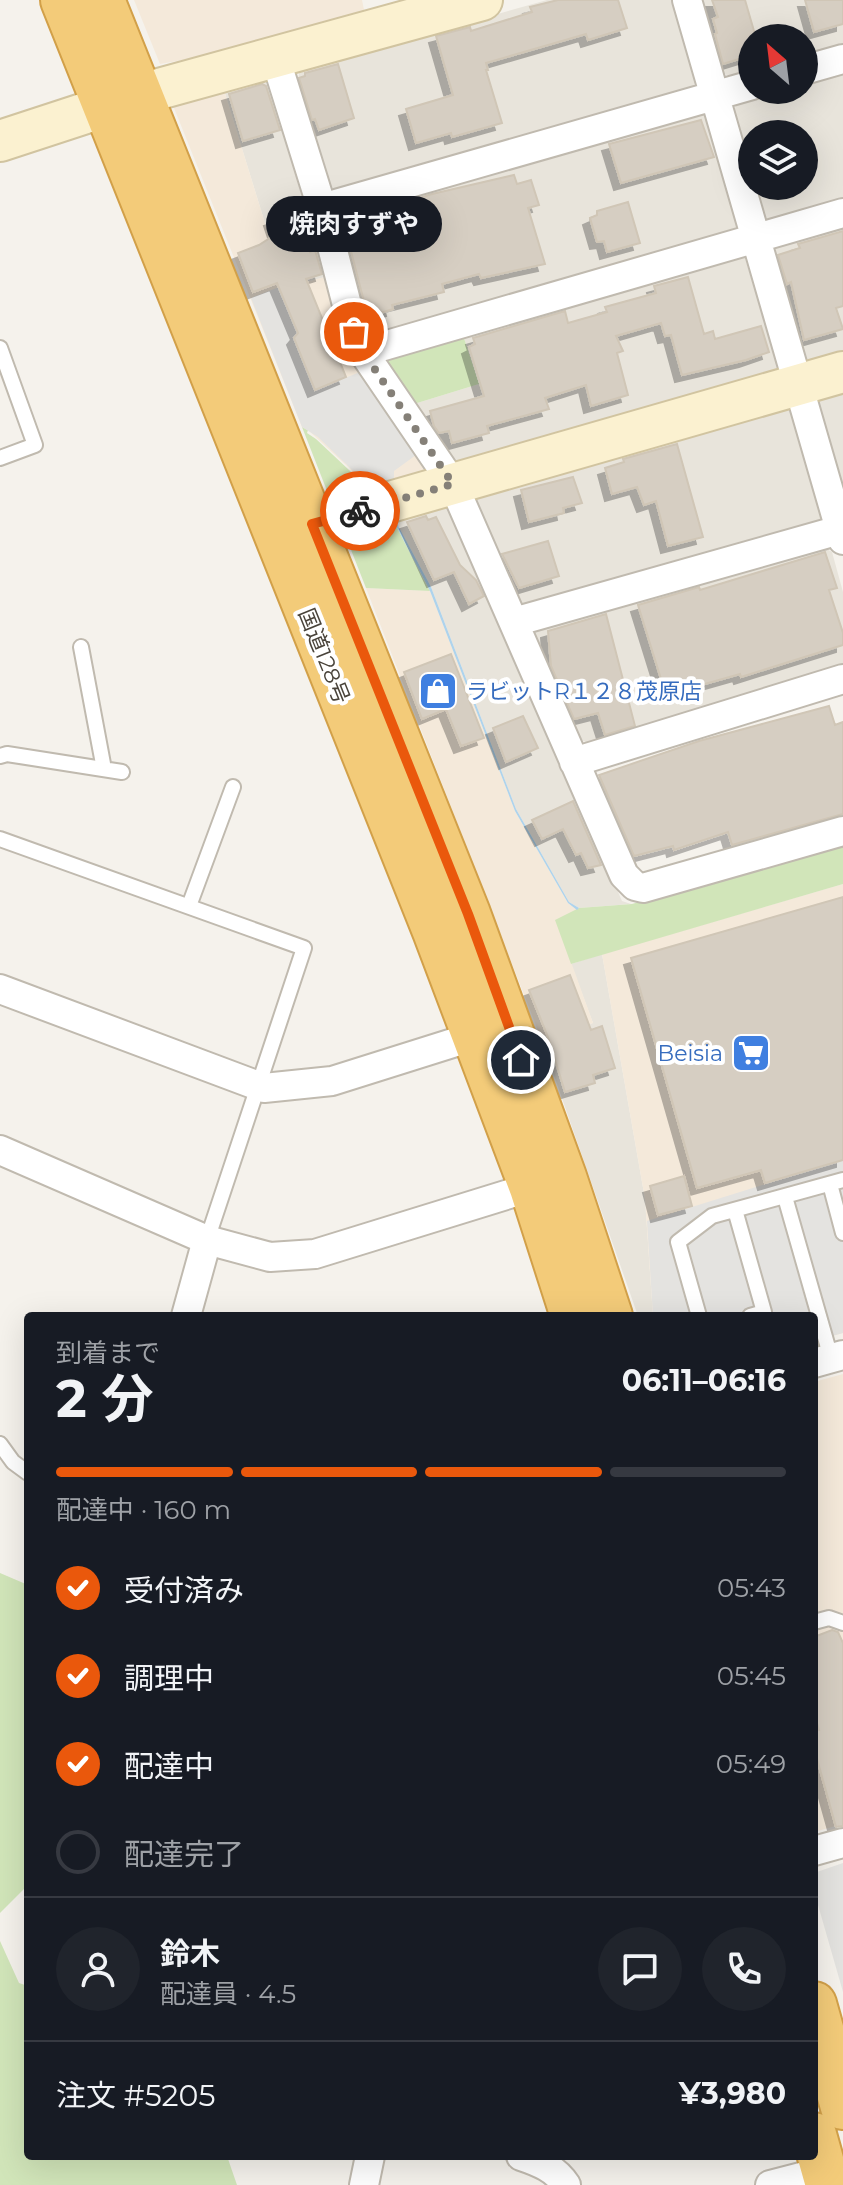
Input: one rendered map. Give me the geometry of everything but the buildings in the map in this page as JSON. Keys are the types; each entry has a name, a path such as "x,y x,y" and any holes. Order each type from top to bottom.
{"highway":[{"name":"国道128号","path":"63,0 122,101 294,530 475,1036 608,1312"},
{"name":"国道128号","path":"102,0 122,101"},
{"name":"国道128号","path":"294,530 468,914 548,1182 572,1312"},
{"path":"818,2018 843,2107"}],"street":[{"path":"0,141 122,101 482,0"},
{"path":"514,622 842,533 687,0"},
{"path":"275,57 322,208 354,332 363,352 453,484 624,875 635,886 643,888 843,831"},
{"path":"818,66 843,59"},
{"path":"322,208 738,89"},
{"path":"363,352 843,213"},
{"path":"294,530 843,372"},
{"path":"574,762 843,679"},
{"path":"0,989 264,1088 332,1081 475,1036"},
{"path":"0,1150 207,1240 270,1257 315,1254 548,1182"},
{"path":"187,1312 207,1240"},
{"path":"818,1850 843,1843"},
{"path":"364,2185 369,2160"},
{"path":"532,2160 543,2164 566,2185"},
{"path":"770,2185 822,2164"}],"lane":[{"path":"0,348 35,445 0,458"},
{"path":"81,647 104,769"},
{"path":"0,756 7,754 122,772"},
{"path":"189,906 233,787"},
{"path":"0,839 304,948 207,1240"},
{"path":"698,1312 678,1242 712,1216 836,1182 843,1233"},
{"path":"785,1197 816,1312"},
{"path":"735,1210 764,1312"},
{"path":"818,1318 829,1359"},
{"path":"1,1446 24,1470"},
{"path":"818,1621 829,1618 843,1623"}],"shaded area":[{"path":"134,0 362,0 364,10 161,72 158,67 263,40 160,64"},
{"path":"547,0 673,0 696,81 692,88 336,190 328,185 297,82 300,70"},
{"path":"701,0 843,0 843,44 818,51 818,24 738,24 738,74 729,76 723,73"},
{"path":"843,73 843,202 771,222 763,218 758,200 818,200 818,120 738,120 738,126 734,111 738,103 818,104 818,80"},
{"path":"263,80 271,89 325,277 298,284 284,285 224,90"},
{"path":"224,90 284,285 325,277 360,372 425,468 422,474 373,490 302,427 172,103"},
{"path":"699,113 707,118 738,225 734,232 377,335 368,330 339,223 343,217"},
{"path":"843,225 843,355 814,363 804,359 773,251 777,244"},
{"path":"744,255 778,366 772,375 463,463 452,460 414,404 479,384 463,335"},
{"path":"279,287 298,333 294,339 315,390 360,372 416,455 394,471 394,483 373,490 318,437 302,427 251,298"},
{"path":"843,391 843,494 818,404 822,397"},
{"path":"785,406 793,414 822,518 816,525 528,606 522,603 476,501 478,494"},
{"path":"441,505 450,509 622,901 631,904 579,908 569,902 516,809 431,587 394,518"},
{"path":"823,547 832,552 843,592 843,670 588,743 579,739 534,637 537,628"},
{"path":"366,588 430,591 515,811 568,903 577,910 556,920 593,1023 542,1041"},
{"path":"843,884 843,1333 818,1340 818,1312 653,1312 645,1199 602,954"},
{"path":"602,954 645,1199 653,1312 637,1312 542,1041 593,1023 571,964"},
{"path":"843,1160 843,1333 818,1340 818,1312 653,1312 647,1221"},
{"path":"843,1374 843,1824 818,1831 818,1381"},
{"path":"843,1863 843,1992 818,1905 818,1872"}],"green space":[{"path":"463,335 479,384 414,404 387,364 390,356"},
{"path":"302,427 365,485 367,482 373,490 331,501"},
{"path":"392,518 430,591 366,588 344,532"},
{"path":"843,843 843,884 571,964 555,920 579,908 632,904"},
{"path":"0,1573 24,1583 24,1889 0,1913"},
{"path":"0,1941 19,1983 24,1985 24,2160 228,2160 237,2185 0,2185"}],"water":[{"path":"392,518 431,587 516,809 569,902 579,908 577,910 568,903 515,811 430,591"}],"way so far":[{"path":"354,332 363,352 453,484 360,511"}],"place":[{"name":"焼肉すずや","path":"354,332"},
{"name":"ラビットR１２８茂原店","path":"438,691"},
{"name":"Beisia","path":"751,1053"}],"route":[{"path":"360,511 312,524 468,914 521,1060"}]}
